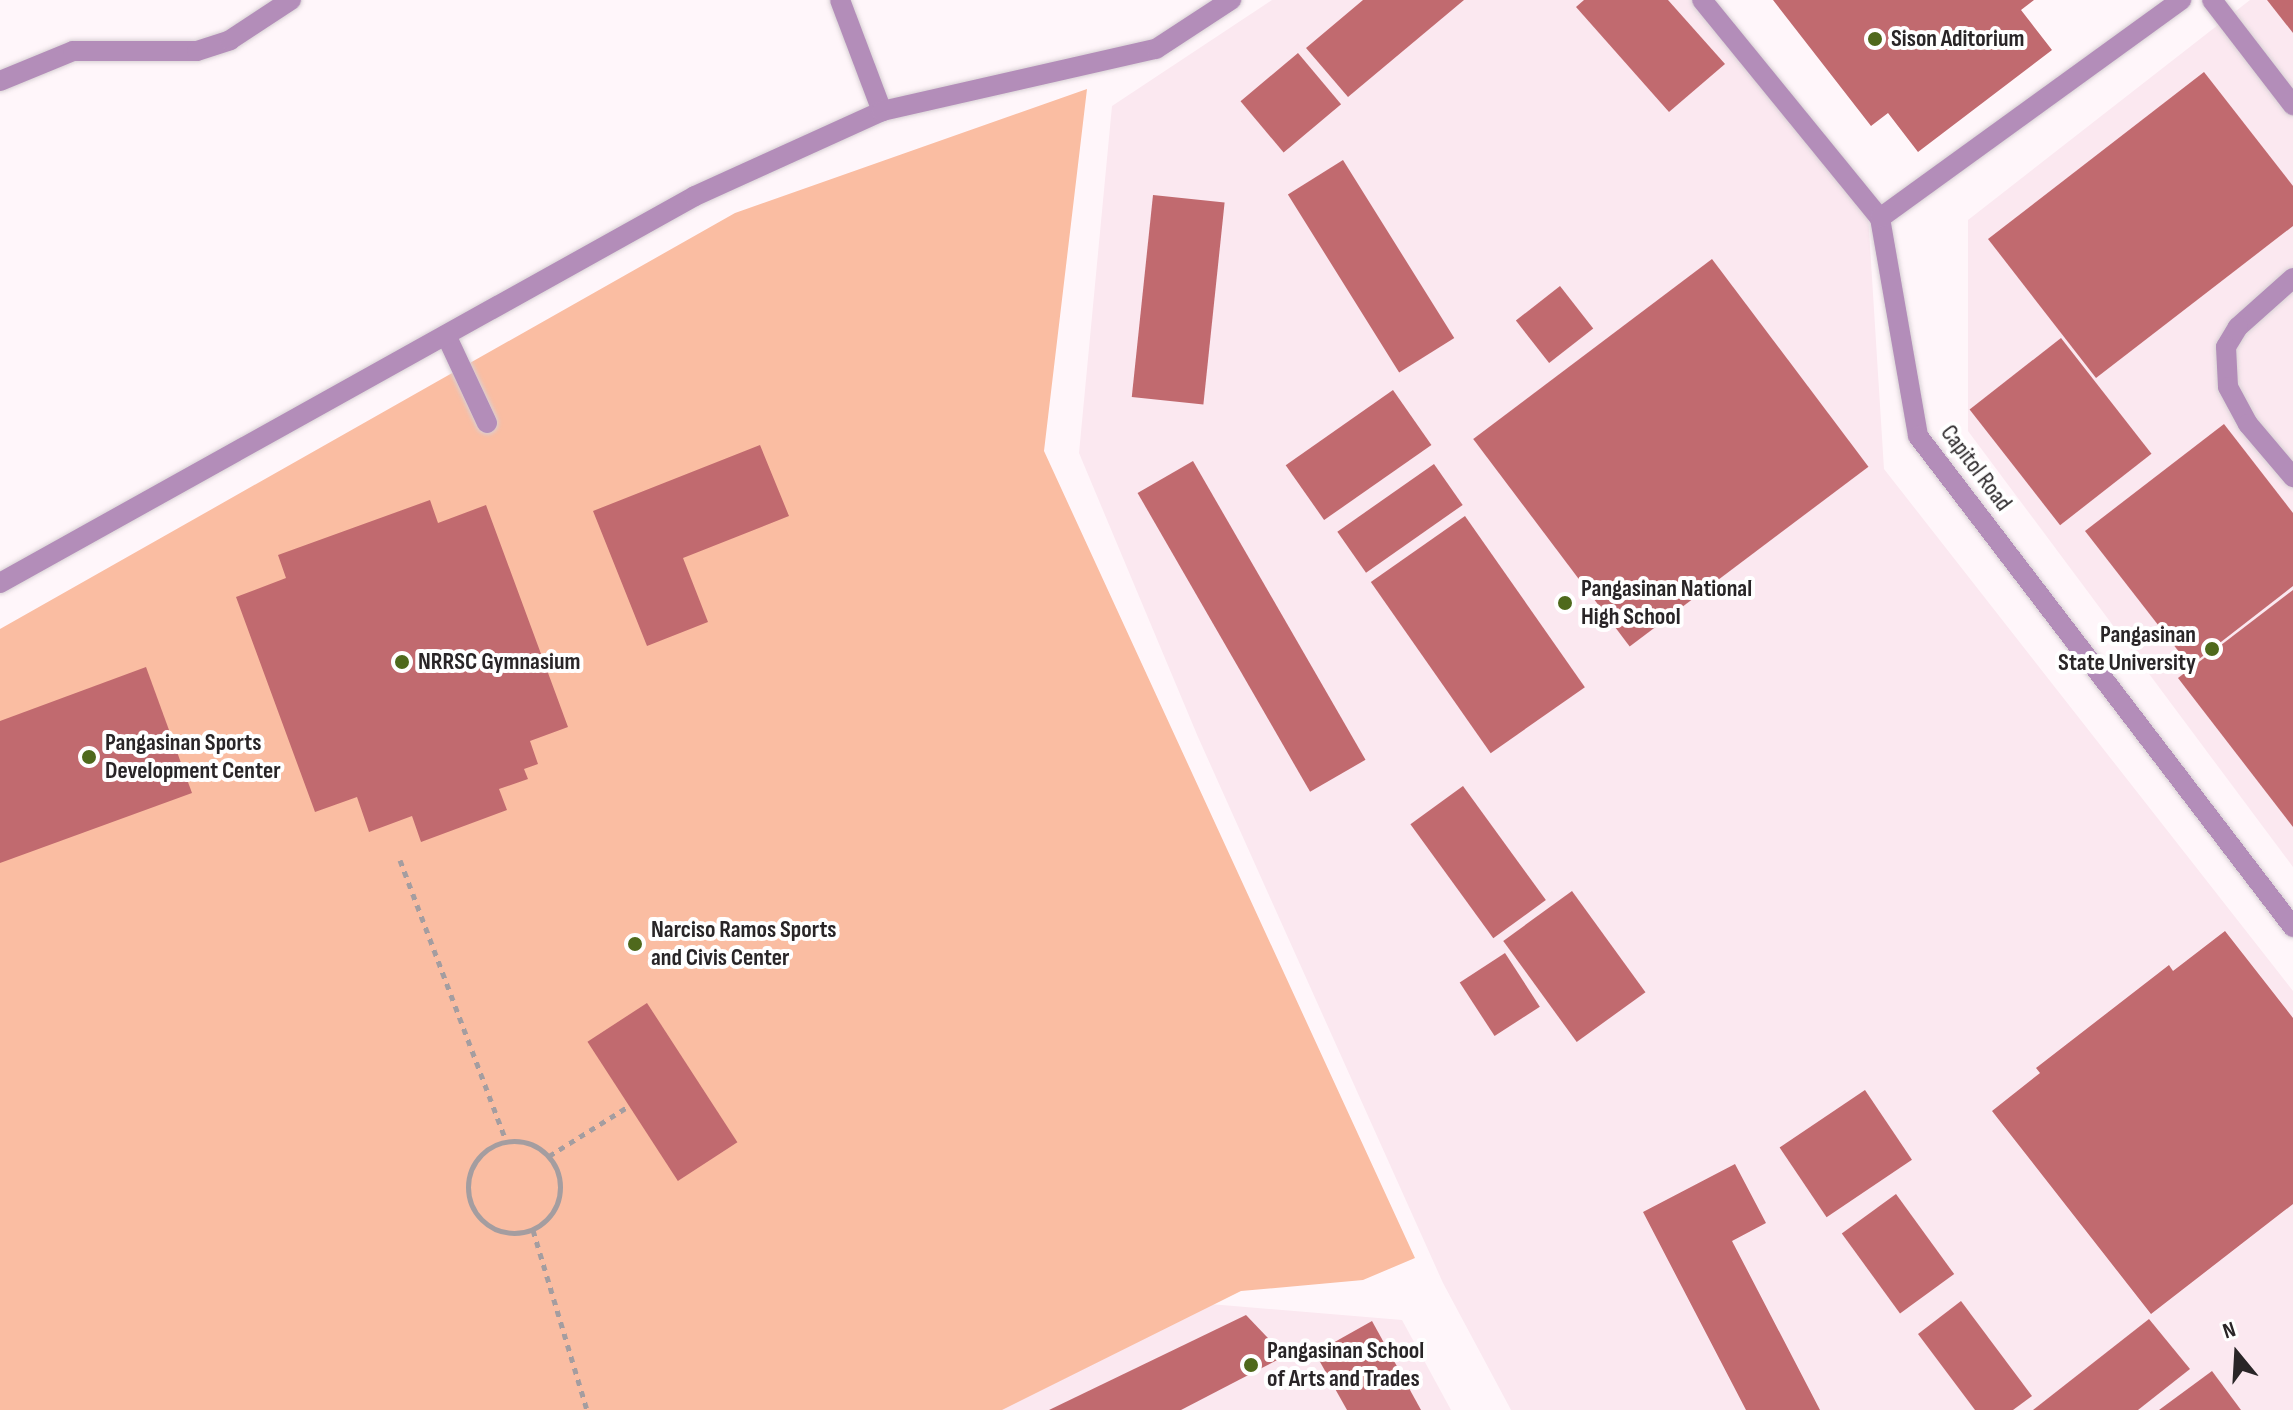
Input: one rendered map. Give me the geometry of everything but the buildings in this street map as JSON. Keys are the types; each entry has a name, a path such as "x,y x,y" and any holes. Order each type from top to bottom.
{"street":[{"path":"0,81 73,51 197,51 230,40 291,0"},
{"path":"840,0 882,111"},
{"path":"0,583 695,196 882,111 1087,62 1156,49 1231,0"},
{"path":"1702,0 1880,218 2181,0"},
{"path":"2212,0 2293,105"},
{"name":"Capitol Road","path":"1880,218 1918,436 2293,927"},
{"path":"2293,278 2238,327 2226,347 2228,387 2248,424 2293,477"},
{"path":"446,335 487,423"}],"path":[{"path":"400,860 506,1141"},
{"path":"549,1156 629,1106"},
{"path":"506,1141 530,1143 549,1156 559,1175 560,1197 550,1216 533,1230 507,1233 483,1222 469,1200 469,1175 482,1153 506,1141"},
{"path":"533,1230 587,1410"}],"shaded area":[{"name":"Pangasinan National High School","path":"1272,0 1692,0 1868,214 1884,469 2293,991 2293,1410 1511,1410 1443,1283 1198,737 1079,453 1112,106"},
{"name":"Pangasinan State University","path":"2250,0 2293,0 2293,867 1968,431 1968,220"},
{"name":"Narciso Ramos Sports and Civis Center","path":"1087,89 1044,451 1415,1258 1363,1280 1241,1291 1002,1410 0,1410 0,629 735,213"},
{"name":"Pangasinan School of Arts and Trades","path":"1210,1304 1402,1320 1451,1410 977,1410"}],"place":[{"name":"Sison Aditorium","path":"1875,39"},
{"name":"Pangasinan National High School","path":"1565,603"},
{"name":"Pangasinan State University","path":"2212,649"},
{"name":"NRRSC Gymnasium","path":"402,662"},
{"name":"Pangasinan Sports Development Center","path":"89,757"},
{"name":"Narciso Ramos Sports and Civis Center","path":"635,944"},
{"name":"Pangasinan School of Arts and Trades","path":"1251,1365"}]}
